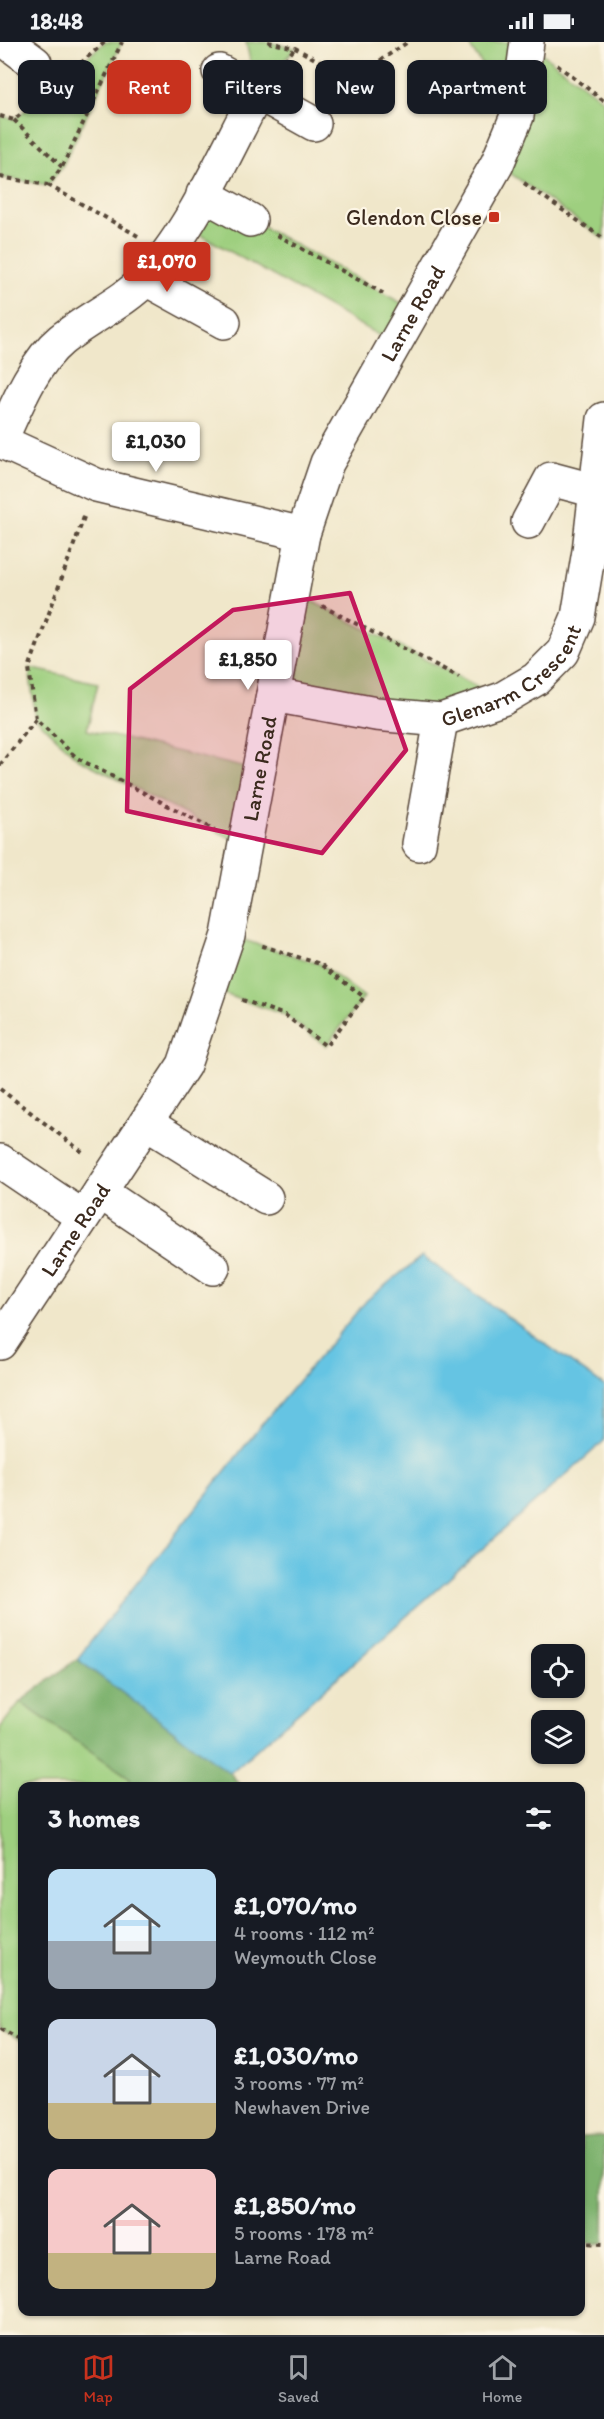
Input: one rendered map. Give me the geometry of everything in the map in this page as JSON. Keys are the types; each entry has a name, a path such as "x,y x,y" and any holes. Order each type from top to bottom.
{"street":[{"path":"7,42 31,60"},
{"name":"Larne Road","path":"0,1343 184,1065 228,935 303,534 327,463 497,164 517,117 527,43"},
{"path":"246,114 203,194 167,253 146,279 59,342 26,385 0,442 96,485 303,534"},
{"path":"296,114 314,124"},
{"path":"203,194 250,220"},
{"path":"146,279 224,322"},
{"name":"Glenarm Crescent","path":"273,695 376,714 441,720 502,699 536,679 563,652 578,617 603,432"},
{"path":"528,522 551,479 596,491"},
{"path":"419,844 441,720"},
{"path":"146,1123 266,1198"},
{"path":"0,1161 98,1195 213,1268"}],"path":[{"path":"48,185 62,167 122,42"},
{"path":"268,42 295,48 352,79 408,42"},
{"path":"527,43 604,101"},
{"path":"14,120 62,167"},
{"path":"497,164 604,239"},
{"path":"0,177 48,185 167,253"},
{"path":"250,220 414,310"},
{"path":"96,485 29,668 36,718 77,758 246,846"},
{"path":"292,591 502,699"},
{"path":"0,765 36,718"},
{"path":"210,989 285,1015 326,1046 364,997 320,964 228,935"},
{"path":"0,1089 98,1195"},
{"path":"0,2030 18,2039"},
{"path":"585,2243 604,2244"}],"highlighted area":[{"path":"350,593 406,750 322,853 127,811 130,689 233,610"}],"green space":[{"path":"105,42 122,42 113,60 107,60 107,73 95,98 95,60 84,60"},
{"path":"246,42 268,42 295,48 285,60 250,60"},
{"path":"467,42 527,42 604,101 604,239 497,164 517,116 516,114 547,114 547,60 479,60"},
{"path":"21,114 87,114 62,167 48,185 0,177 0,116 15,119"},
{"path":"203,194 414,310 394,344 185,226"},
{"path":"292,591 502,699 441,720 273,695"},
{"path":"29,668 98,683 87,730 259,771 246,846 77,758 36,719"},
{"path":"228,935 320,964 364,997 326,1046 285,1015 210,989"},
{"path":"77,1659 230,1773 238,1782 130,1782 130,1778 20,1702"},
{"path":"20,1702 130,1778 130,1782 18,1782 18,2039 0,2029 0,1728"},
{"path":"604,2136 604,2244 585,2243 585,2137"}],"water":[{"path":"422,1256 604,1386 604,1441 230,1773 77,1659 262,1424 367,1300"}],"place":[{"name":"Glendon Close","path":"494,217"}]}
